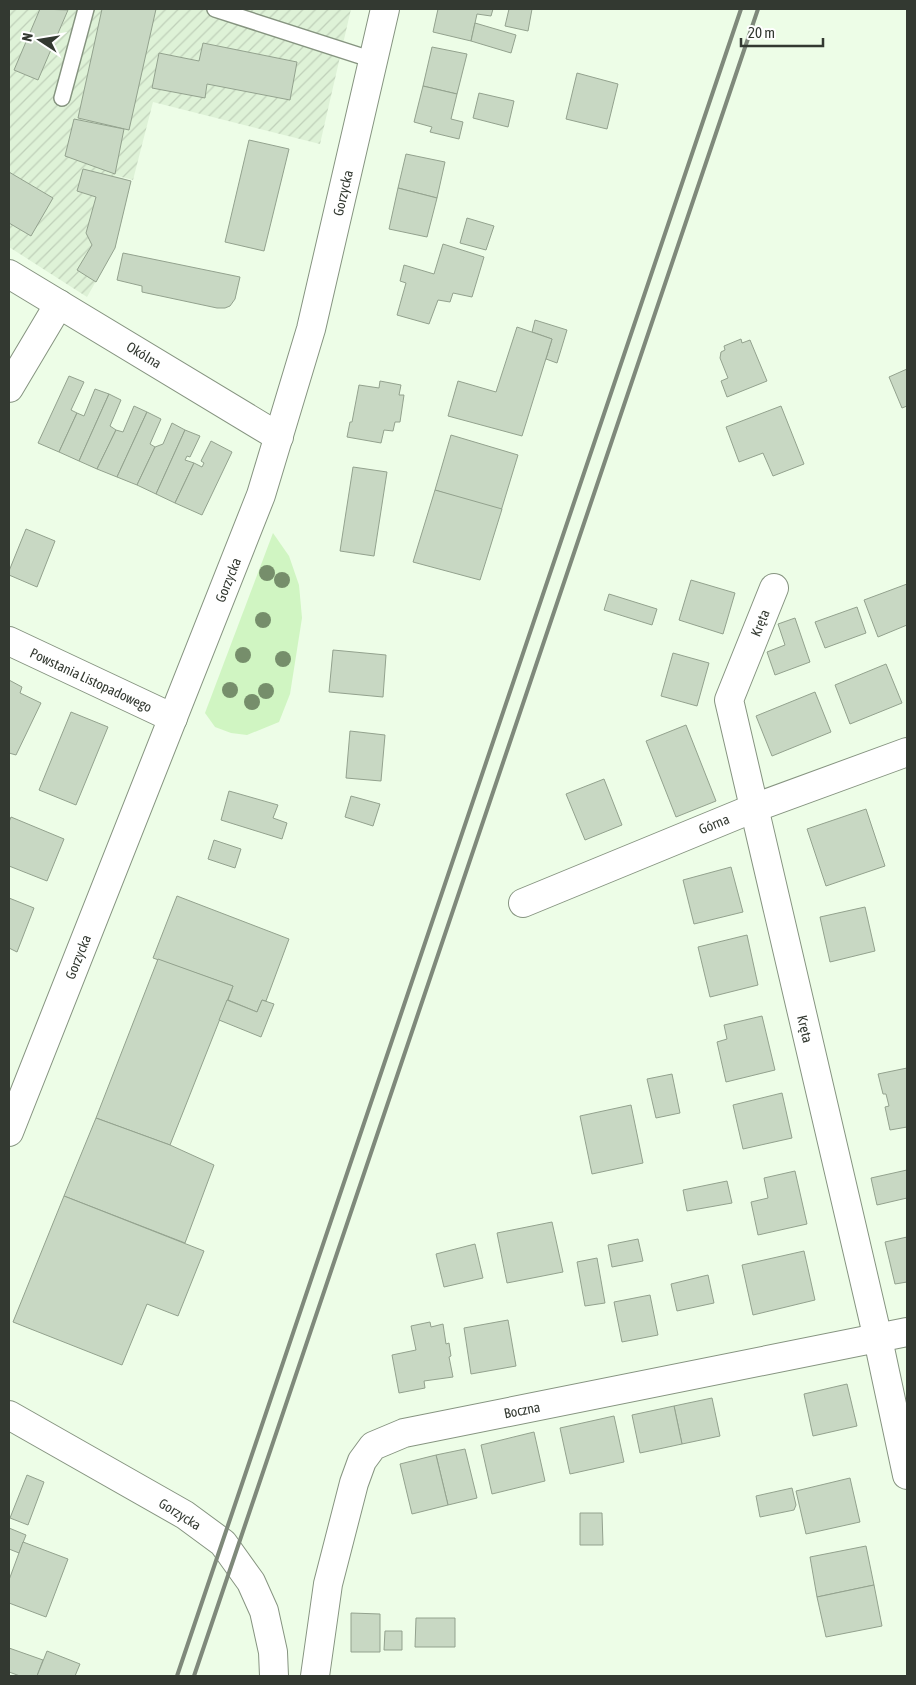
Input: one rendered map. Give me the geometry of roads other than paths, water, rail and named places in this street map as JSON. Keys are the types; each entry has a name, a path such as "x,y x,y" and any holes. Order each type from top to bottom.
{"street":[{"name":"Gorzycka","path":"9,1132 261,495 311,329 385,9"},
{"name":"Okólna","path":"9,274 279,437"},
{"path":"9,388 59,304"},
{"name":"Kręta","path":"774,588 729,700 878,1339 907,1475"},
{"name":"Powstania Listopadowego","path":"9,641 173,718"},
{"name":"Górna","path":"523,903 754,808 907,752"},
{"name":"Boczna","path":"314,1676 328,1584 354,1483 362,1461 373,1446 404,1433 907,1332"},
{"name":"Gorzycka","path":"9,1415 185,1515 223,1542 252,1582 264,1611 273,1652 274,1676"}],"lane":[{"path":"62,98 86,9"},
{"path":"215,9 374,60"}],"railway":[{"path":"177,1676 741,9"},
{"path":"194,1676 758,9"}]}
